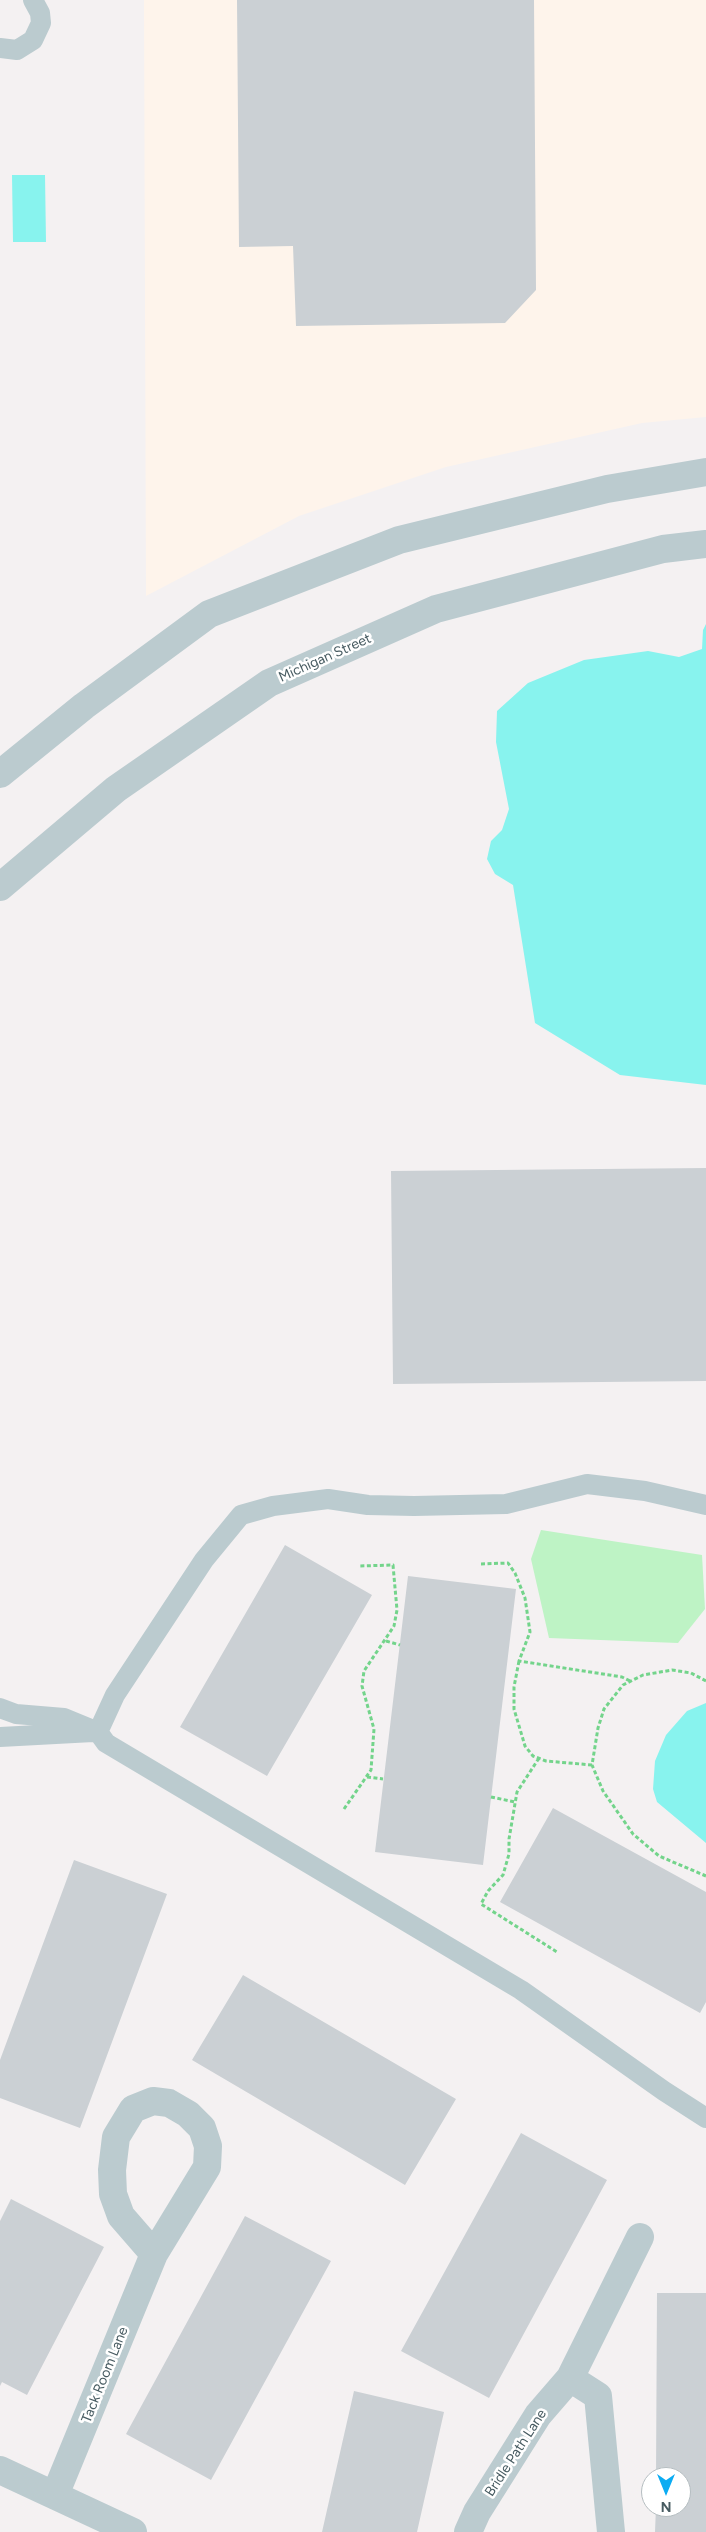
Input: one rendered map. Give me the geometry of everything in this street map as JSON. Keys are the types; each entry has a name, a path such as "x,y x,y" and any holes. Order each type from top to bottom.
{"street":[{"path":"0,774 84,706 209,614 399,540 607,489 706,472"},
{"name":"Michigan Street","path":"0,887 116,789 269,683 436,609 663,549 706,544"},
{"name":"Tack Room Lane","path":"55,2495 154,2254 207,2167 208,2146 202,2128 188,2114 169,2103 153,2102 133,2109 116,2138 112,2170 113,2194 121,2216 154,2254"},
{"name":"Bridle Path Lane","path":"468,2532 477,2512 538,2415 570,2378 640,2237"},
{"path":"570,2378 598,2396 611,2532"},
{"path":"0,2470 133,2532"}],"lane":[{"path":"0,48 17,50 33,40 41,23 40,13 34,0"},
{"path":"98,1732 115,1695 199,1568 241,1515 273,1506 328,1499 368,1505 506,1504 587,1484 645,1491 706,1505"},
{"path":"0,1708 16,1714 64,1718 98,1732 106,1744 520,1990 664,2091 706,2118"},
{"path":"0,1737 98,1732"}],"path":[{"path":"481,1564 508,1563 515,1573 525,1598 530,1632 520,1661 514,1687 514,1709 525,1746 533,1756 546,1761 592,1765"},
{"path":"344,1810 370,1770 374,1729 362,1686 364,1671 372,1657 386,1641 394,1626 397,1610 393,1564 360,1566"},
{"path":"386,1641 400,1645"},
{"path":"520,1661 622,1677 630,1682"},
{"path":"706,1681 691,1673 672,1670 643,1675 622,1686 604,1709 598,1728 592,1765 603,1790 633,1834 659,1856 706,1876"},
{"path":"539,1758 517,1792 509,1839 509,1854 503,1875 488,1891 481,1904 557,1952"},
{"path":"366,1776 384,1779"},
{"path":"491,1797 515,1802"}],"shaded area":[{"path":"144,0 706,0 706,417 642,423 446,467 299,516 146,596"}],"green space":[{"path":"541,1530 702,1555 705,1609 678,1643 549,1638 531,1559"}],"water":[{"path":"12,175 45,175 46,242 13,242"},
{"path":"706,624 706,1085 620,1075 535,1023 513,885 495,874 487,859 491,841 502,830 509,809 496,742 497,711 528,683 584,660 648,651 679,657 702,649 703,630"},
{"path":"706,1703 706,1843 657,1802 653,1789 655,1761 666,1735 687,1711"}],"building":[{"path":"237,0 534,0 536,290 505,323 296,326 293,246 239,247"},
{"path":"706,1168 706,1381 393,1384 391,1171"},
{"path":"285,1545 372,1595 267,1776 180,1727"},
{"path":"408,1576 516,1589 483,1865 375,1852"},
{"path":"553,1808 706,1892 706,2002 700,2013 500,1902"},
{"path":"74,1860 167,1894 80,2128 0,2098 0,2060"},
{"path":"243,1975 456,2099 405,2185 192,2060"},
{"path":"521,2133 607,2180 489,2398 401,2351"},
{"path":"11,2199 104,2247 27,2395 2,2382 0,2386 0,2221"},
{"path":"245,2216 331,2261 211,2480 126,2434"},
{"path":"657,2293 706,2293 706,2532 655,2532 656,2517 691,2517 691,2467 656,2467"},
{"path":"354,2391 444,2412 417,2532 322,2532"}]}
